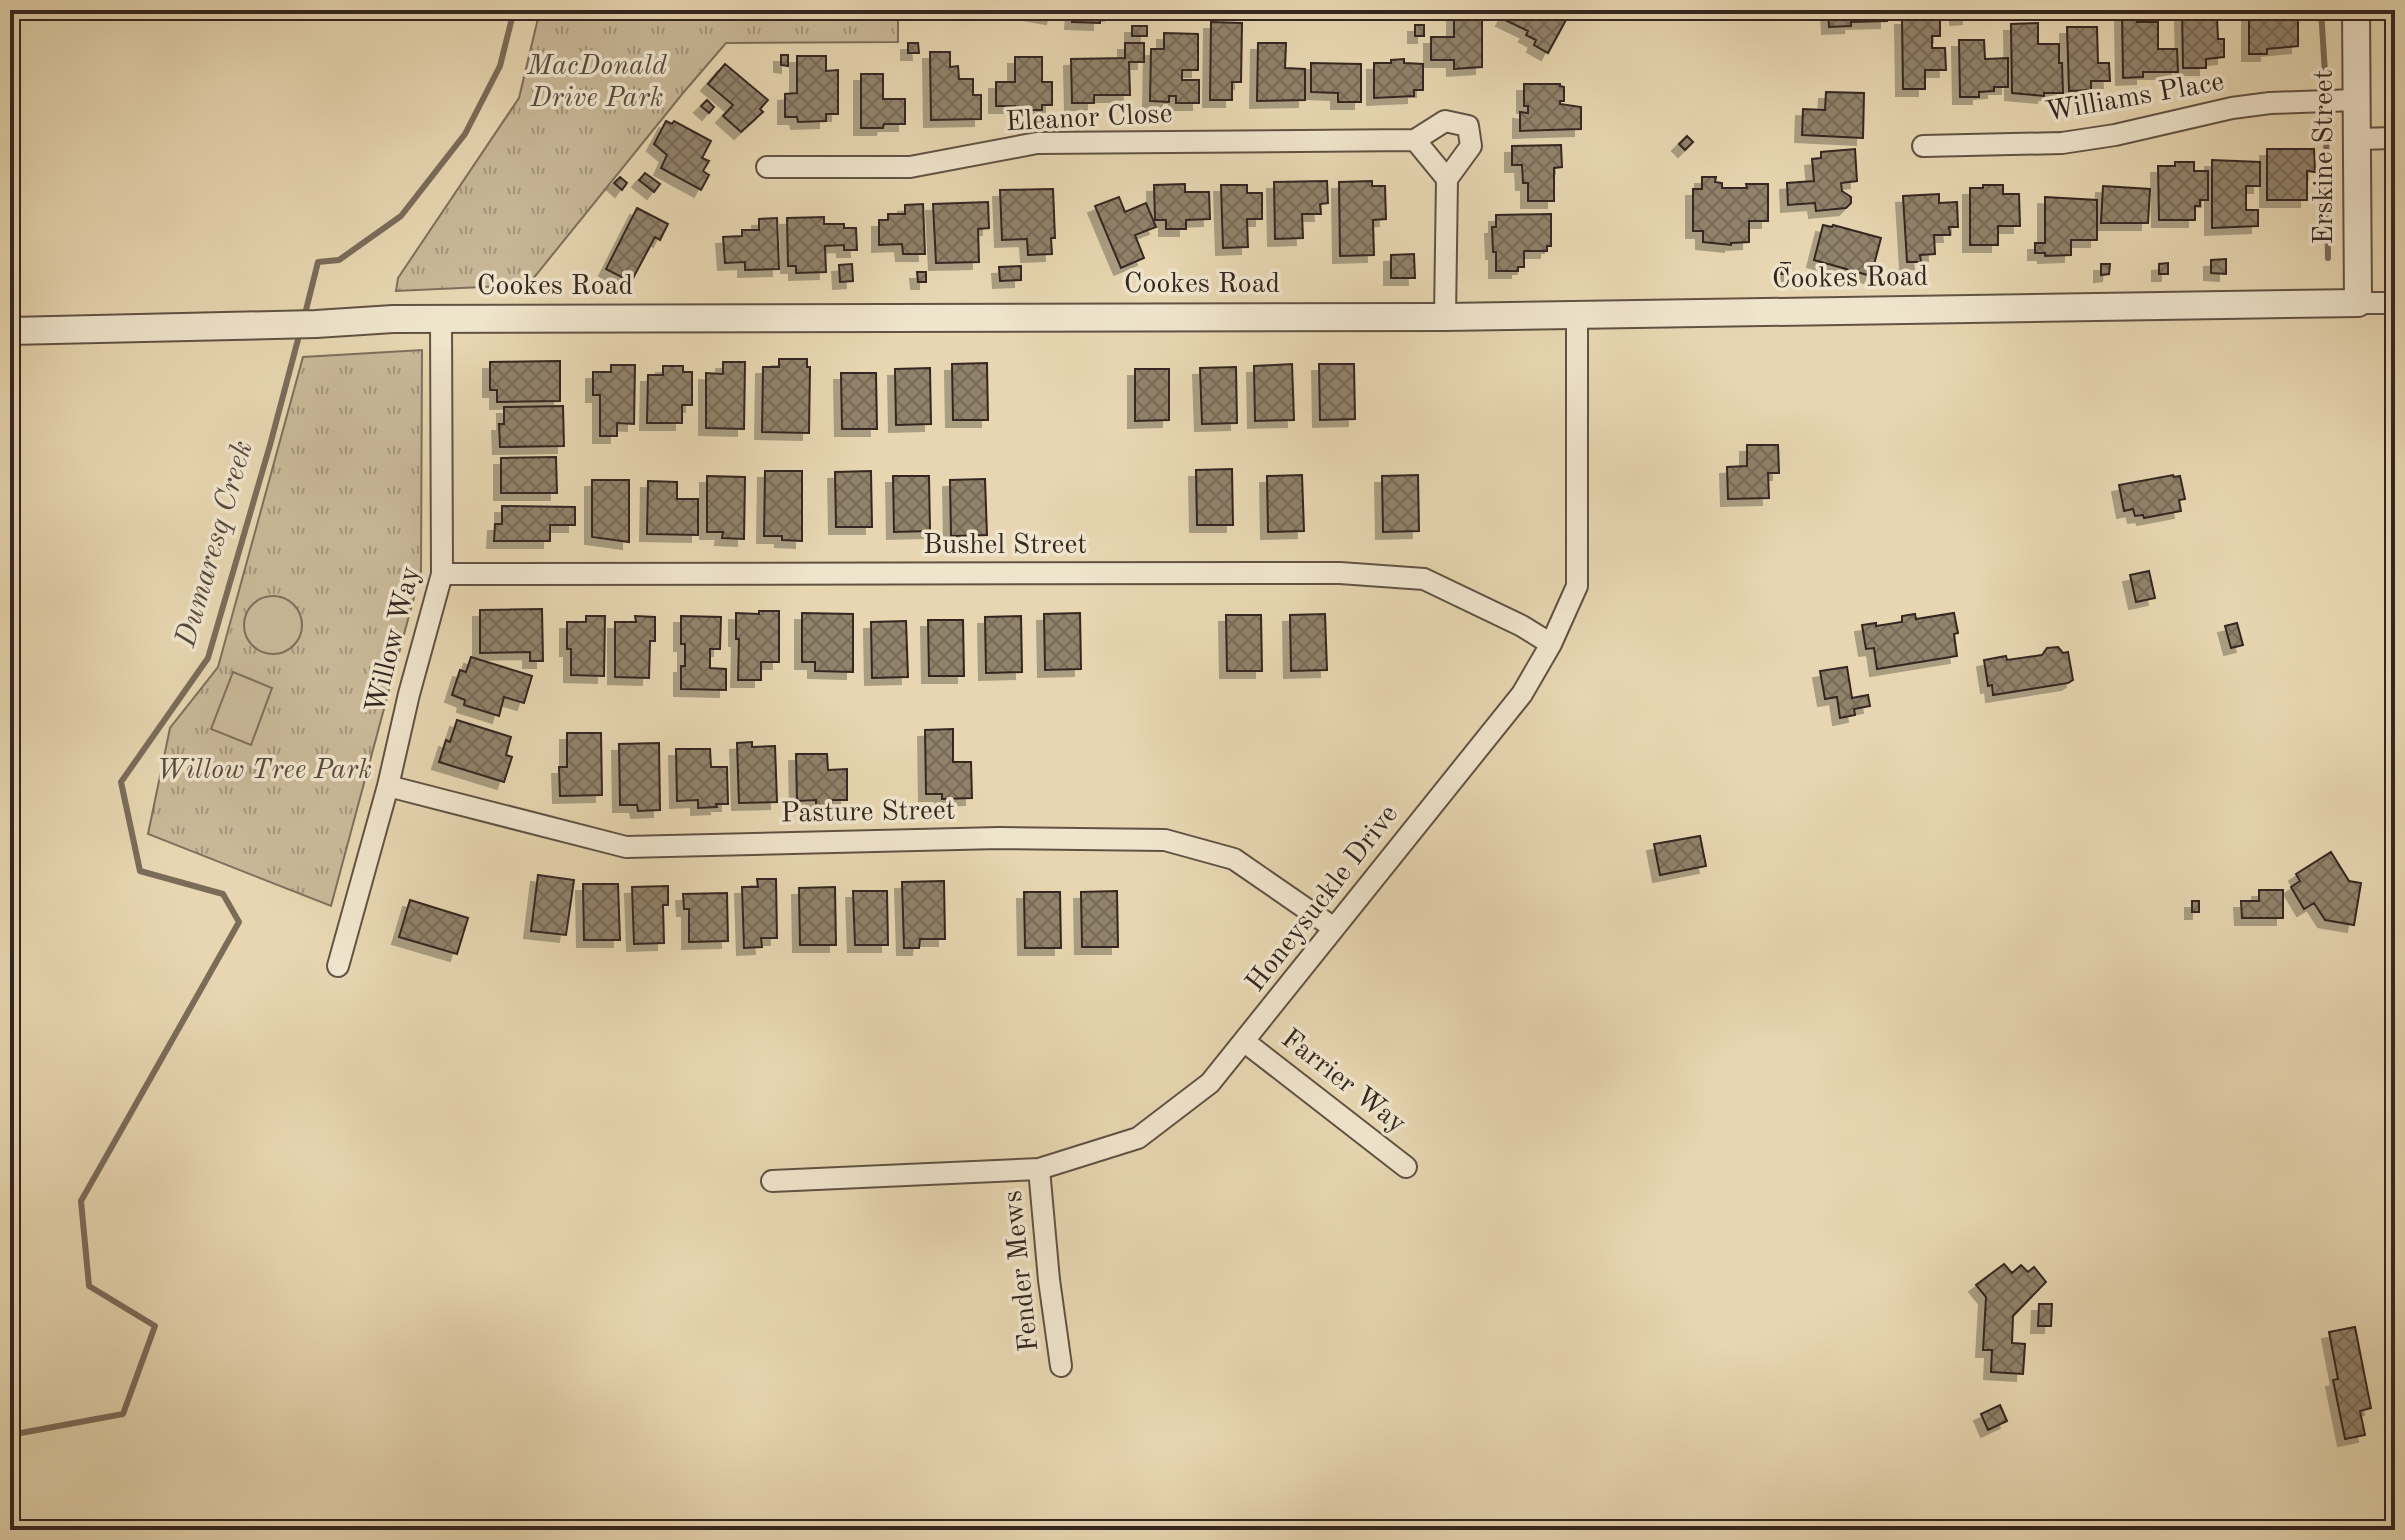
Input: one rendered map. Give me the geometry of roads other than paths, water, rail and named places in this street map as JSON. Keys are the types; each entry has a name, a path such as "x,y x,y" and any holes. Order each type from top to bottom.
{"street":[{"name":"Erskine Street","path":"2356,10 2358,303"},
{"name":"Williams Place","path":"1923,146 2062,143 2115,135 2232,108 2270,103 2356,100"},
{"name":"Eleanor Close","path":"767,167 910,167 1037,143 1415,140 1445,121 1468,126 1471,146 1447,179"},
{"path":"2357,139 2395,138"},
{"path":"1415,140 1447,179 1445,317"},
{"name":"Cookes Road","path":"10,331 441,319 1445,317 2395,303"},
{"name":"Honeysuckle Drive","path":"772,1181 1039,1169 1138,1138 1210,1083 1522,694 1551,644 1577,586 1577,315"},
{"name":"Willow Way","path":"338,966 442,574 441,319"},
{"name":"Bushel Street","path":"442,574 1340,573 1424,579 1522,626 1551,644"},
{"name":"Pasture Street","path":"388,786 626,847 999,838 1165,840 1234,859 1334,928"},
{"name":"Farrier Way","path":"1245,1042 1406,1167"},
{"name":"Fender Mews","path":"1039,1169 1061,1366"}],"waterway":[{"name":"Dumaresq Creek","path":"304,318 318,262 339,260 401,216 465,134 500,66 514,10"},
{"path":"2321,10 2325,73"},
{"path":"2326,126 2328,258"},
{"name":"Dumaresq Creek","path":"10,1435 123,1414 155,1326 89,1286 81,1201 239,922 223,894 140,871 121,782 208,658 300,332"}],"park label":[{"name":"MacDonald Drive Park","path":"597,83"},
{"name":"Willow Tree Park","path":"264,771"}]}
